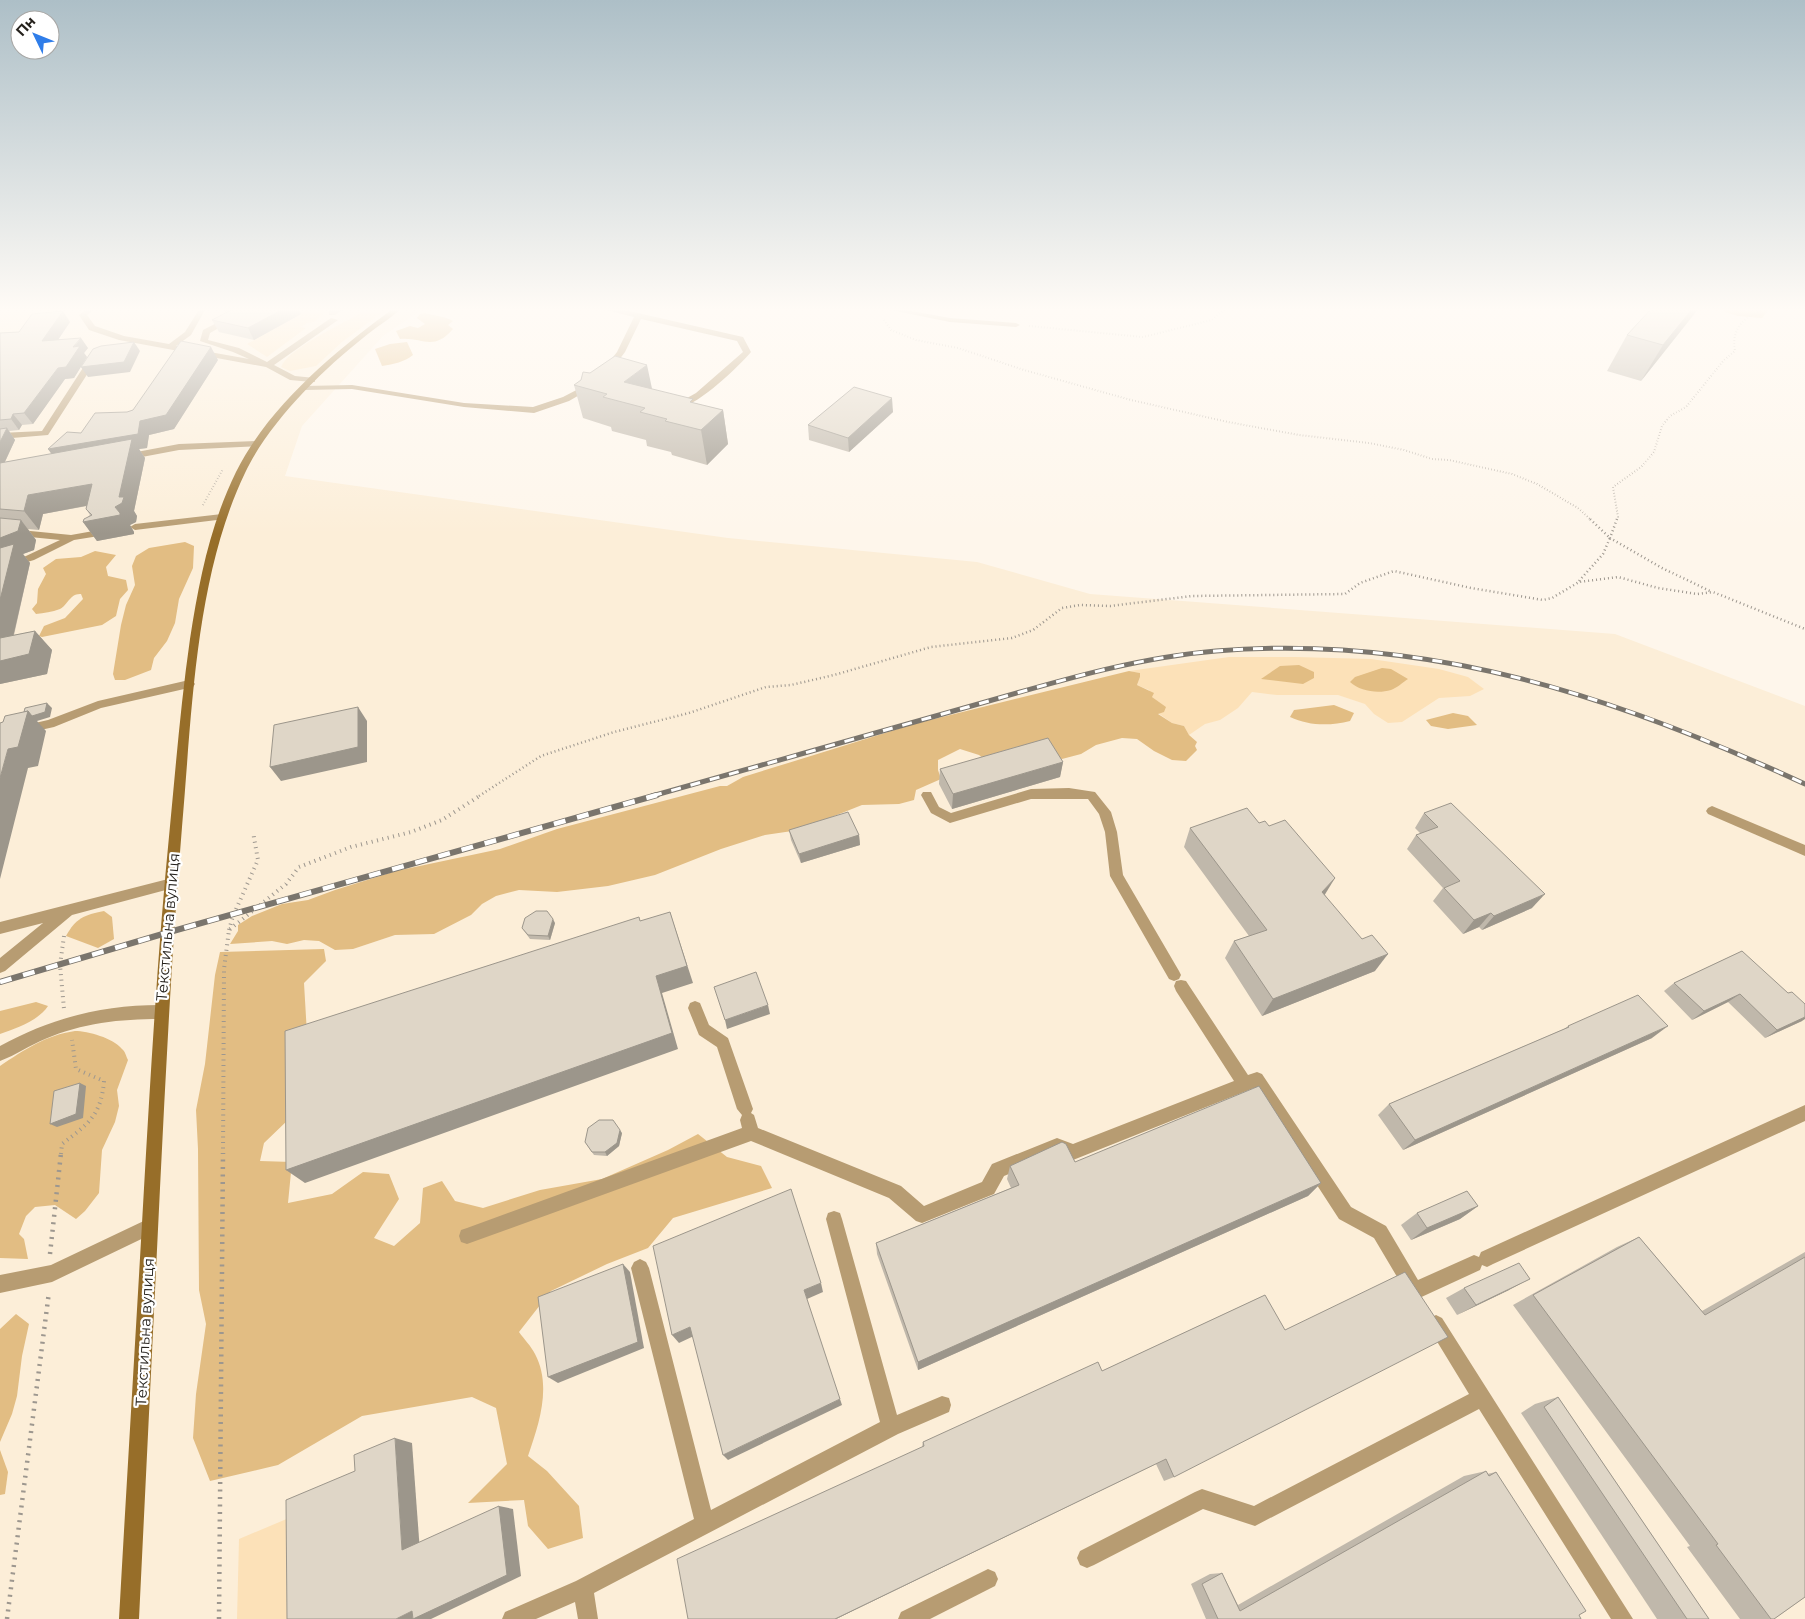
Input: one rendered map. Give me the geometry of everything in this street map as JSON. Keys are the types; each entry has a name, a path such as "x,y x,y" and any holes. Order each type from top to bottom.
{"street":[{"path":"0,436 45,433 77,384"},
{"path":"308,384 352,387 464,405 534,410 566,399 588,388 592,384"},
{"name":"Текстильна вулиця","path":"129,1619 160,1012 189,684 205,576 222,517 240,473 256,444 308,384"},
{"path":"683,404 699,395 712,384"},
{"path":"113,459 179,447 256,444"},
{"path":"135,526 222,517"},
{"path":"0,531 71,538 99,533"},
{"path":"0,567 30,558 71,538"},
{"path":"0,735 50,724 98,705 189,684"},
{"path":"927,795 934,810 950,818 1031,794 1070,793 1091,796 1105,812 1111,832 1117,876 1178,981 1245,1084"},
{"path":"1712,811 1805,851"},
{"path":"0,928 172,883"},
{"path":"0,967 68,910"},
{"path":"694,1008 704,1030 723,1043 748,1121 895,1192 922,1215 988,1188 998,1170 1057,1146 1073,1152 1257,1079 1345,1213 1380,1232 1415,1291 1623,1619"},
{"path":"0,1054 31,1036 69,1024 113,1014 160,1012"},
{"path":"1415,1291 1805,1113"},
{"path":"467,1236 748,1121"},
{"path":"834,1219 891,1427"},
{"path":"0,1284 52,1273 150,1226"},
{"path":"640,1268 705,1525"},
{"path":"1087,1558 1202,1499 1255,1516 1482,1397"},
{"path":"512,1619 583,1588 891,1427 942,1405"},
{"path":"908,1619 988,1579"},
{"path":"583,1588 588,1619"}],"path":[{"path":"1072,384 1131,400 1228,422 1299,435 1369,443 1432,459 1449,460 1512,474 1537,484 1578,508 1610,538 1669,572 1805,629"},
{"path":"229,930 270,897 286,887 295,876 299,867 350,847 411,832 442,820 541,756 614,732 722,703 766,687 791,685 834,675 931,647 1012,638 1033,630 1062,608 1080,605 1110,606 1192,596 1345,594 1360,583 1394,571 1538,600 1552,598 1579,582 1603,554 1618,517 1614,487 1641,467 1654,452 1662,426 1670,416 1686,407 1705,384"},
{"path":"1579,582 1618,577 1658,588 1697,594 1713,592"},
{"path":"219,1619 224,969 229,930 233,916 258,860 253,832"},
{"path":"7,1619 52,1273 50,1247 62,1144 97,1116 104,1096 104,1081 76,1069 69,1024 64,1007 60,965 68,910"}],"shaded area":[{"path":"0,384 340,384 302,426 285,476 728,538 977,562 1090,594 1615,634 1805,706 1805,1619 0,1619"},
{"path":"185,542 194,546 193,568 179,599 175,623 167,641 154,658 151,670 125,680 115,680 113,674 121,625 126,605 135,585 132,566 136,556 149,548"},
{"path":"95,551 116,555 106,567 108,576 126,580 128,590 120,599 116,616 102,625 42,637 39,636 44,626 65,618 83,599 81,594 77,594 60,609 36,614 32,609 37,603 38,589 46,574 43,568 56,559 81,557"},
{"path":"1229,657 1371,659 1439,669 1468,677 1484,689 1470,696 1439,698 1402,722 1388,723 1374,714 1365,704 1338,695 1277,695 1252,692 1238,708 1220,720 1205,724 1189,735 1184,726 1172,723 1158,713 1165,707 1152,697 1149,690 1137,685 1140,673 1129,671"},
{"path":"1299,665 1314,672 1314,678 1303,684 1261,679 1280,666"},
{"path":"1382,668 1391,669 1408,679 1393,689 1380,692 1364,690 1350,682 1355,677"},
{"path":"1129,671 1140,673 1137,685 1154,693 1152,697 1166,707 1164,712 1158,714 1172,723 1184,726 1189,735 1197,742 1195,746 1197,750 1186,761 1172,760 1154,751 1137,739 1122,738 1096,745 1081,754 1062,759 1049,755 983,758 960,749 938,760 938,770 941,779 916,790 914,800 899,804 862,805 799,830 765,835 721,849 655,875 608,886 557,892 519,890 496,896 482,904 471,915 434,934 395,935 353,949 335,950 319,941 304,940 287,944 272,941 230,944 238,931 238,925 252,916 282,904 308,900 396,871 500,849 557,829 720,786 727,786 743,777 914,724"},
{"path":"1334,705 1354,713 1350,721 1320,724 1290,717 1294,710"},
{"path":"1453,713 1468,716 1477,725 1448,729 1431,726 1426,720"},
{"path":"104,911 112,917 114,939 98,948 66,936 73,925 81,918"},
{"path":"324,949 326,961 304,983 307,1034 289,1119 264,1143 260,1161 292,1162 288,1203 332,1194 363,1172 389,1174 399,1199 374,1238 394,1246 420,1223 423,1188 442,1181 455,1201 483,1208 540,1190 602,1179 668,1150 698,1134 727,1157 761,1166 772,1188 673,1218 648,1248 607,1264 551,1291 519,1332 535,1354 543,1379 540,1418 528,1456 547,1471 579,1506 583,1538 548,1549 528,1526 524,1500 468,1503 507,1464 496,1408 472,1397 362,1416 278,1465 210,1481 193,1438 196,1394 206,1324 199,1290 196,1110 205,1064 215,975 220,952"},
{"path":"36,1002 48,1006 33,1020 0,1034 0,1011"},
{"path":"75,1031 87,1032 107,1038 125,1052 128,1060 117,1090 119,1106 115,1122 102,1150 99,1193 76,1219 55,1205 35,1207 26,1216 19,1234 24,1239 28,1259 0,1258 0,1066 45,1040"},
{"path":"16,1314 29,1324 22,1356 17,1396 12,1414 0,1442 0,1329"},
{"path":"0,1450 8,1472 5,1494 0,1495"},
{"path":"308,1510 309,1619 237,1619 239,1539"}],"building":[{"path":"0,384 46,384 24,413 13,414 11,419 0,420"},
{"path":"151,384 187,384 166,415 140,421 138,434 48,449 67,432 81,433 95,413 127,412 133,410"},
{"path":"630,384 693,399 690,402 723,410 701,430 665,421 667,419 640,412 645,408 603,397 607,394 574,385"},
{"path":"854,387 892,398 848,438 808,425"},
{"path":"7,428 0,442 0,429"},
{"path":"132,439 119,497 124,497 122,503 115,507 120,515 83,522 84,519 92,515 86,509 92,484 28,495 24,511 0,509 0,463"},
{"path":"0,518 21,520 18,531 0,538"},
{"path":"14,544 0,600 0,548"},
{"path":"35,631 29,654 0,661 0,638"},
{"path":"47,703 45,712 32,716 28,711 24,712 25,708"},
{"path":"358,707 358,747 270,767 274,725"},
{"path":"28,711 18,747 8,749 0,778 0,723 3,722 5,716"},
{"path":"1048,738 1063,762 953,794 940,769"},
{"path":"1451,803 1545,894 1494,916 1491,913 1474,920 1444,888 1460,881 1416,835 1438,827 1424,813"},
{"path":"1247,808 1259,823 1265,821 1269,826 1285,820 1335,878 1322,892 1362,939 1372,935 1388,954 1273,999 1234,941 1267,930 1190,828"},
{"path":"848,812 859,835 799,854 789,830"},
{"path":"536,911 547,911 553,919 548,936 528,935 522,928 525,918"},
{"path":"670,912 687,966 656,976 672,1033 286,1170 285,1031 639,917 640,921"},
{"path":"1742,951 1788,993 1792,992 1805,1004 1805,1017 1777,1030 1740,994 1704,1011 1674,983"},
{"path":"756,972 768,1005 725,1020 714,987"},
{"path":"1638,995 1668,1026 1415,1140 1389,1104 1569,1027"},
{"path":"80,1083 76,1114 50,1124 54,1091"},
{"path":"1259,1086 1321,1183 918,1362 876,1243 1019,1185 1010,1166 1062,1142 1066,1144 1075,1162"},
{"path":"599,1120 613,1120 620,1130 617,1143 605,1152 592,1152 585,1142 588,1128"},
{"path":"791,1189 821,1283 804,1290 840,1399 723,1455 690,1327 672,1335 653,1246"},
{"path":"1467,1191 1478,1206 1427,1228 1417,1213"},
{"path":"1639,1237 1705,1315 1805,1257 1805,1597 1774,1619 1771,1619 1716,1545 1718,1544 1533,1295"},
{"path":"1519,1263 1530,1279 1476,1305 1464,1288"},
{"path":"623,1264 638,1342 548,1377 538,1297"},
{"path":"1405,1272 1448,1337 1174,1477 1166,1459 835,1619 688,1619 677,1559 924,1446 923,1442 1098,1362 1102,1371 1265,1295 1285,1330"},
{"path":"1558,1397 1709,1619 1687,1619 1544,1407"},
{"path":"395,1438 402,1550 499,1506 507,1575 413,1619 412,1611 396,1619 287,1619 286,1500 355,1471 354,1455"},
{"path":"1486,1471 1489,1476 1496,1472 1586,1611 1579,1615 1581,1619 1218,1619 1202,1584 1222,1573 1240,1611"}],"railway":[{"path":"652,796 1120,666 1216,651 1294,648 1371,652 1445,662 1519,678 1591,699 1663,724 1734,752 1805,784"},
{"path":"0,982 166,933 657,795"}]}
